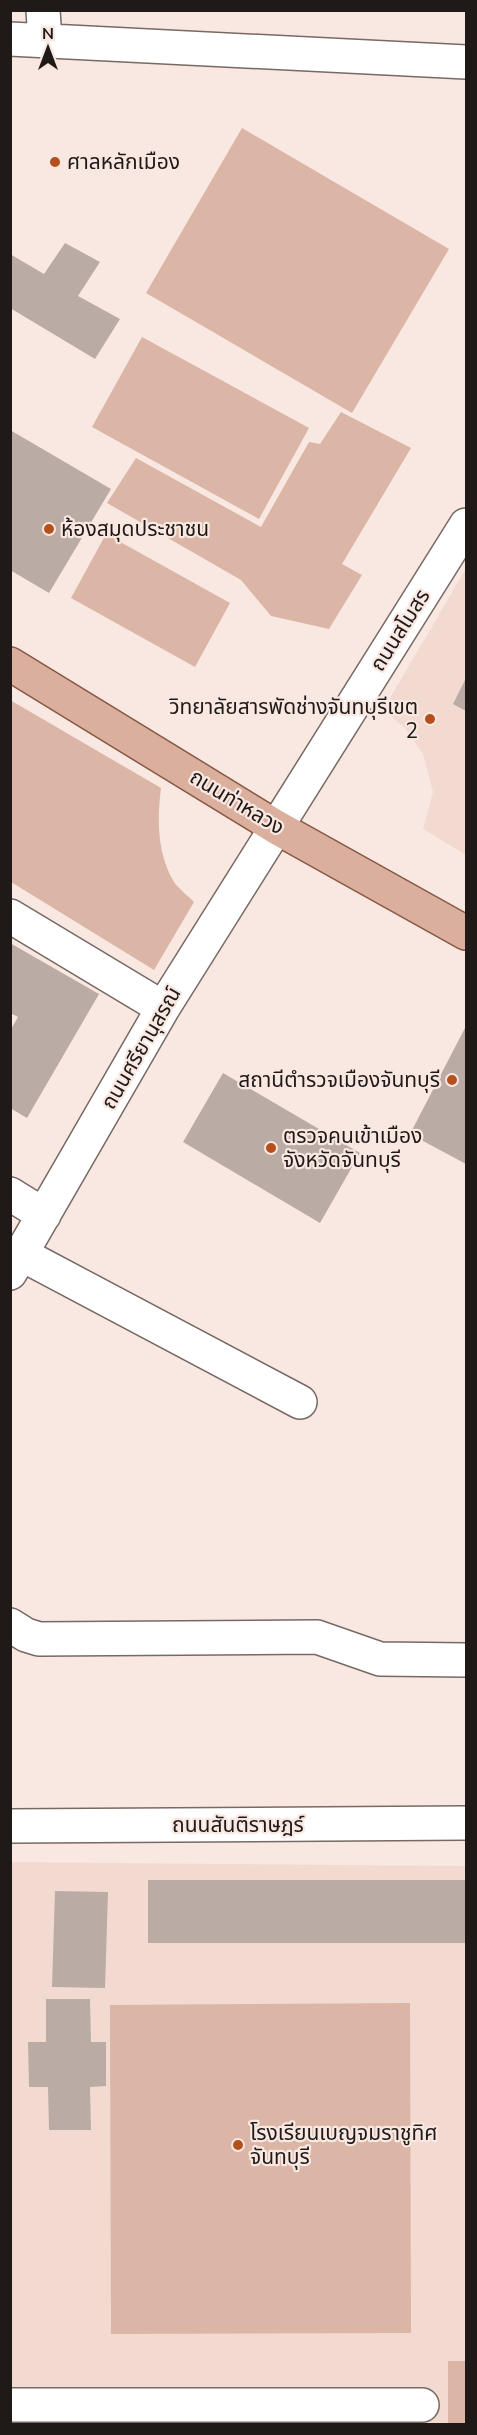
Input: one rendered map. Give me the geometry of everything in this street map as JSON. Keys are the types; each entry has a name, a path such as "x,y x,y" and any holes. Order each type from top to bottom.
{"main road":[{"name":"ถนนท่าหลวง","path":"10,664 276,827 466,933"}],"street":[{"path":"10,39 44,26 466,62"},
{"name":"ถนนสโมสร","path":"276,827 466,525"},
{"name":"ถนนศรียานุสรณ์","path":"16,1263 163,1008 276,827"},
{"path":"10,916 163,1008"},
{"path":"10,1194 44,1215"},
{"path":"16,1263 300,1402"},
{"path":"10,1625 26,1635 39,1639 317,1637 380,1659 466,1660"},
{"name":"ถนนสันติราษฎร์","path":"10,1826 466,1823"},
{"path":"10,2406 422,2406"}],"shaded area":[{"path":"242,128 449,249 352,413 146,293"},
{"path":"142,337 309,428 259,519 92,427"},
{"path":"341,412 411,448 342,564 362,575 329,629 271,616 241,580 107,503 136,458 261,527 309,442 320,444"},
{"path":"106,534 230,603 195,667 71,598"},
{"name":"วิทยาลัยสารพัดช่างจันทบุรีเขต 2","path":"465,570 466,855 423,829 433,792 423,754 405,728 383,710"},
{"path":"10,700 161,788 159,824 164,860 174,882 194,902 154,970 11,882"},
{"name":"โรงเรียนเบญจมราชูทิศ จันทบุรี","path":"10,1862 466,1866 466,2424 11,2424"},
{"path":"410,2003 411,2333 111,2334 110,2005"},
{"path":"448,2361 466,2361 466,2424 448,2424"}],"building":[{"path":"65,243 100,262 78,296 120,319 95,359 10,308 10,254 44,274"},
{"name":"ห้องสมุดประชาชน","path":"10,430 111,489 49,593 10,570"},
{"path":"466,678 466,711 453,704"},
{"path":"10,943 99,994 27,1118 10,1108 10,1031 18,1017 10,1013"},
{"name":"สถานีตำรวจเมืองจันทบุรี","path":"466,1026 466,1164 410,1134"},
{"name":"ตรวจคนเข้าเมือง จังหวัดจันทบุรี","path":"223,1073 360,1153 320,1223 183,1142"},
{"path":"148,1880 466,1880 466,1943 148,1943"},
{"path":"55,1891 108,1892 105,1988 52,1987"},
{"path":"46,1999 90,1999 91,2042 106,2042 106,2086 90,2087 91,2130 49,2130 48,2087 29,2087 28,2042 46,2042"}],"place":[{"name":"ศาลหลักเมือง","path":"55,162"},
{"name":"ห้องสมุดประชาชน","path":"49,529"},
{"name":"วิทยาลัยสารพัดช่างจันทบุรีเขต 2","path":"430,719"},
{"name":"สถานีตำรวจเมืองจันทบุรี","path":"452,1080"},
{"name":"ตรวจคนเข้าเมือง จังหวัดจันทบุรี","path":"271,1148"},
{"name":"โรงเรียนเบญจมราชูทิศ จันทบุรี","path":"238,2145"}]}
